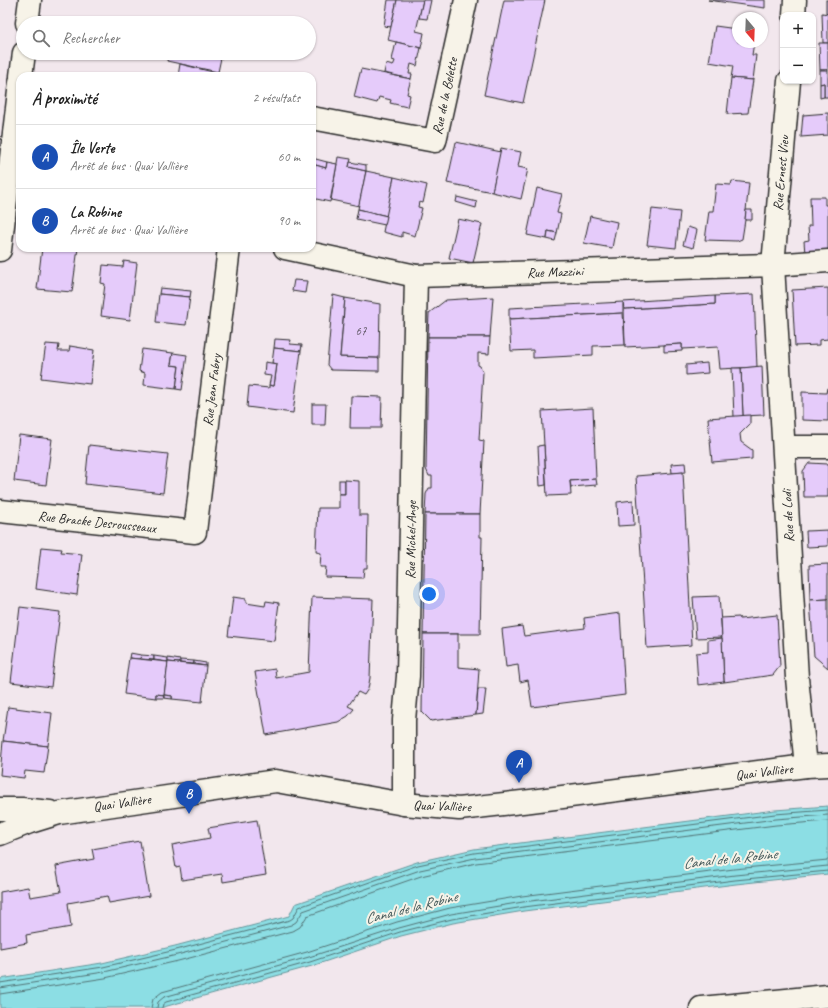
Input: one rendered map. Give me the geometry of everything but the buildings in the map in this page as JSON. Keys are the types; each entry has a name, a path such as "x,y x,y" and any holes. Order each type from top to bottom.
{"street":[{"path":"28,16 30,0"},
{"name":"Rue de la Belette","path":"316,119 435,141 466,0"},
{"path":"794,12 795,0"},
{"path":"22,72 23,60"},
{"name":"Rue Ernest Vieu","path":"773,265 789,84"},
{"path":"0,250 9,193 16,124"},
{"name":"Rue Jean Fabry","path":"195,532 229,252"},
{"name":"Rue Mazzini","path":"304,252 416,276 773,265 828,261"},
{"name":"Rue de Lodi","path":"773,265 800,708 806,766"},
{"name":"Rue Michel-Ange","path":"404,804 404,720 408,676 416,276"},
{"path":"784,447 828,447"},
{"name":"Rue Bracke Desrousseaux","path":"0,511 195,532"},
{"name":"Quai Vallière","path":"0,834 30,822 59,813 276,781 404,804 459,809 806,766 828,765"},
{"name":"Quai Vallière","path":"0,809 22,809 59,813"},
{"path":"701,1008 828,996"}],"water":[{"name":"Canal de la Robine","path":"828,806 828,874 524,911 453,923 401,936 312,966 160,1008 0,1008 0,979 102,963 175,946 289,916 295,904 417,862 474,849 775,810"}],"place":[{"name":"Île Verte","path":"519,783"},
{"name":"La Robine","path":"189,814"}]}
